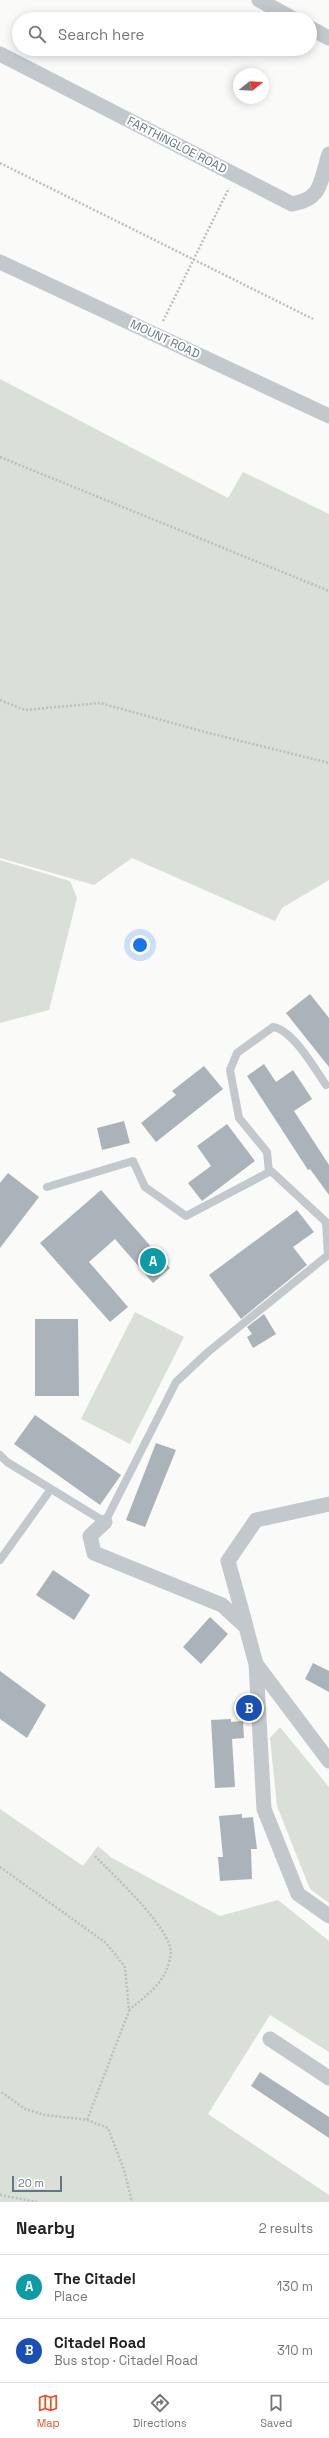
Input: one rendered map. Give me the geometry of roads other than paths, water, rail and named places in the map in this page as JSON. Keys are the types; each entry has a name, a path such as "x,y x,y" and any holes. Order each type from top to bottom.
{"street":[{"path":"258,0 281,12"},
{"path":"317,32 329,38"},
{"name":"FARTHINGLOE ROAD","path":"0,54 292,204 307,202 316,194 329,154"},
{"name":"MOUNT ROAD","path":"0,262 329,416"},
{"path":"329,1504 256,1520 228,1561 256,1664 264,1809 298,1894 329,1916"},
{"path":"105,1522 90,1536 94,1553 222,1605 246,1627"},
{"path":"256,1664 329,1761"},
{"path":"270,2039 329,2078"}],"lane":[{"path":"0,1455 7,1462 105,1522 176,1382 208,1352 328,1255 326,1222 269,1172 267,1152 240,1118 234,1100 230,1070 237,1053 273,1027 282,1028 302,1051 326,1085"},
{"path":"47,1187 133,1161 145,1187 186,1216 269,1172"},
{"path":"0,1560 51,1489"}],"place":[{"name":"The Citadel","path":"153,1261"},
{"name":"Citadel Road","path":"249,1708"}]}
